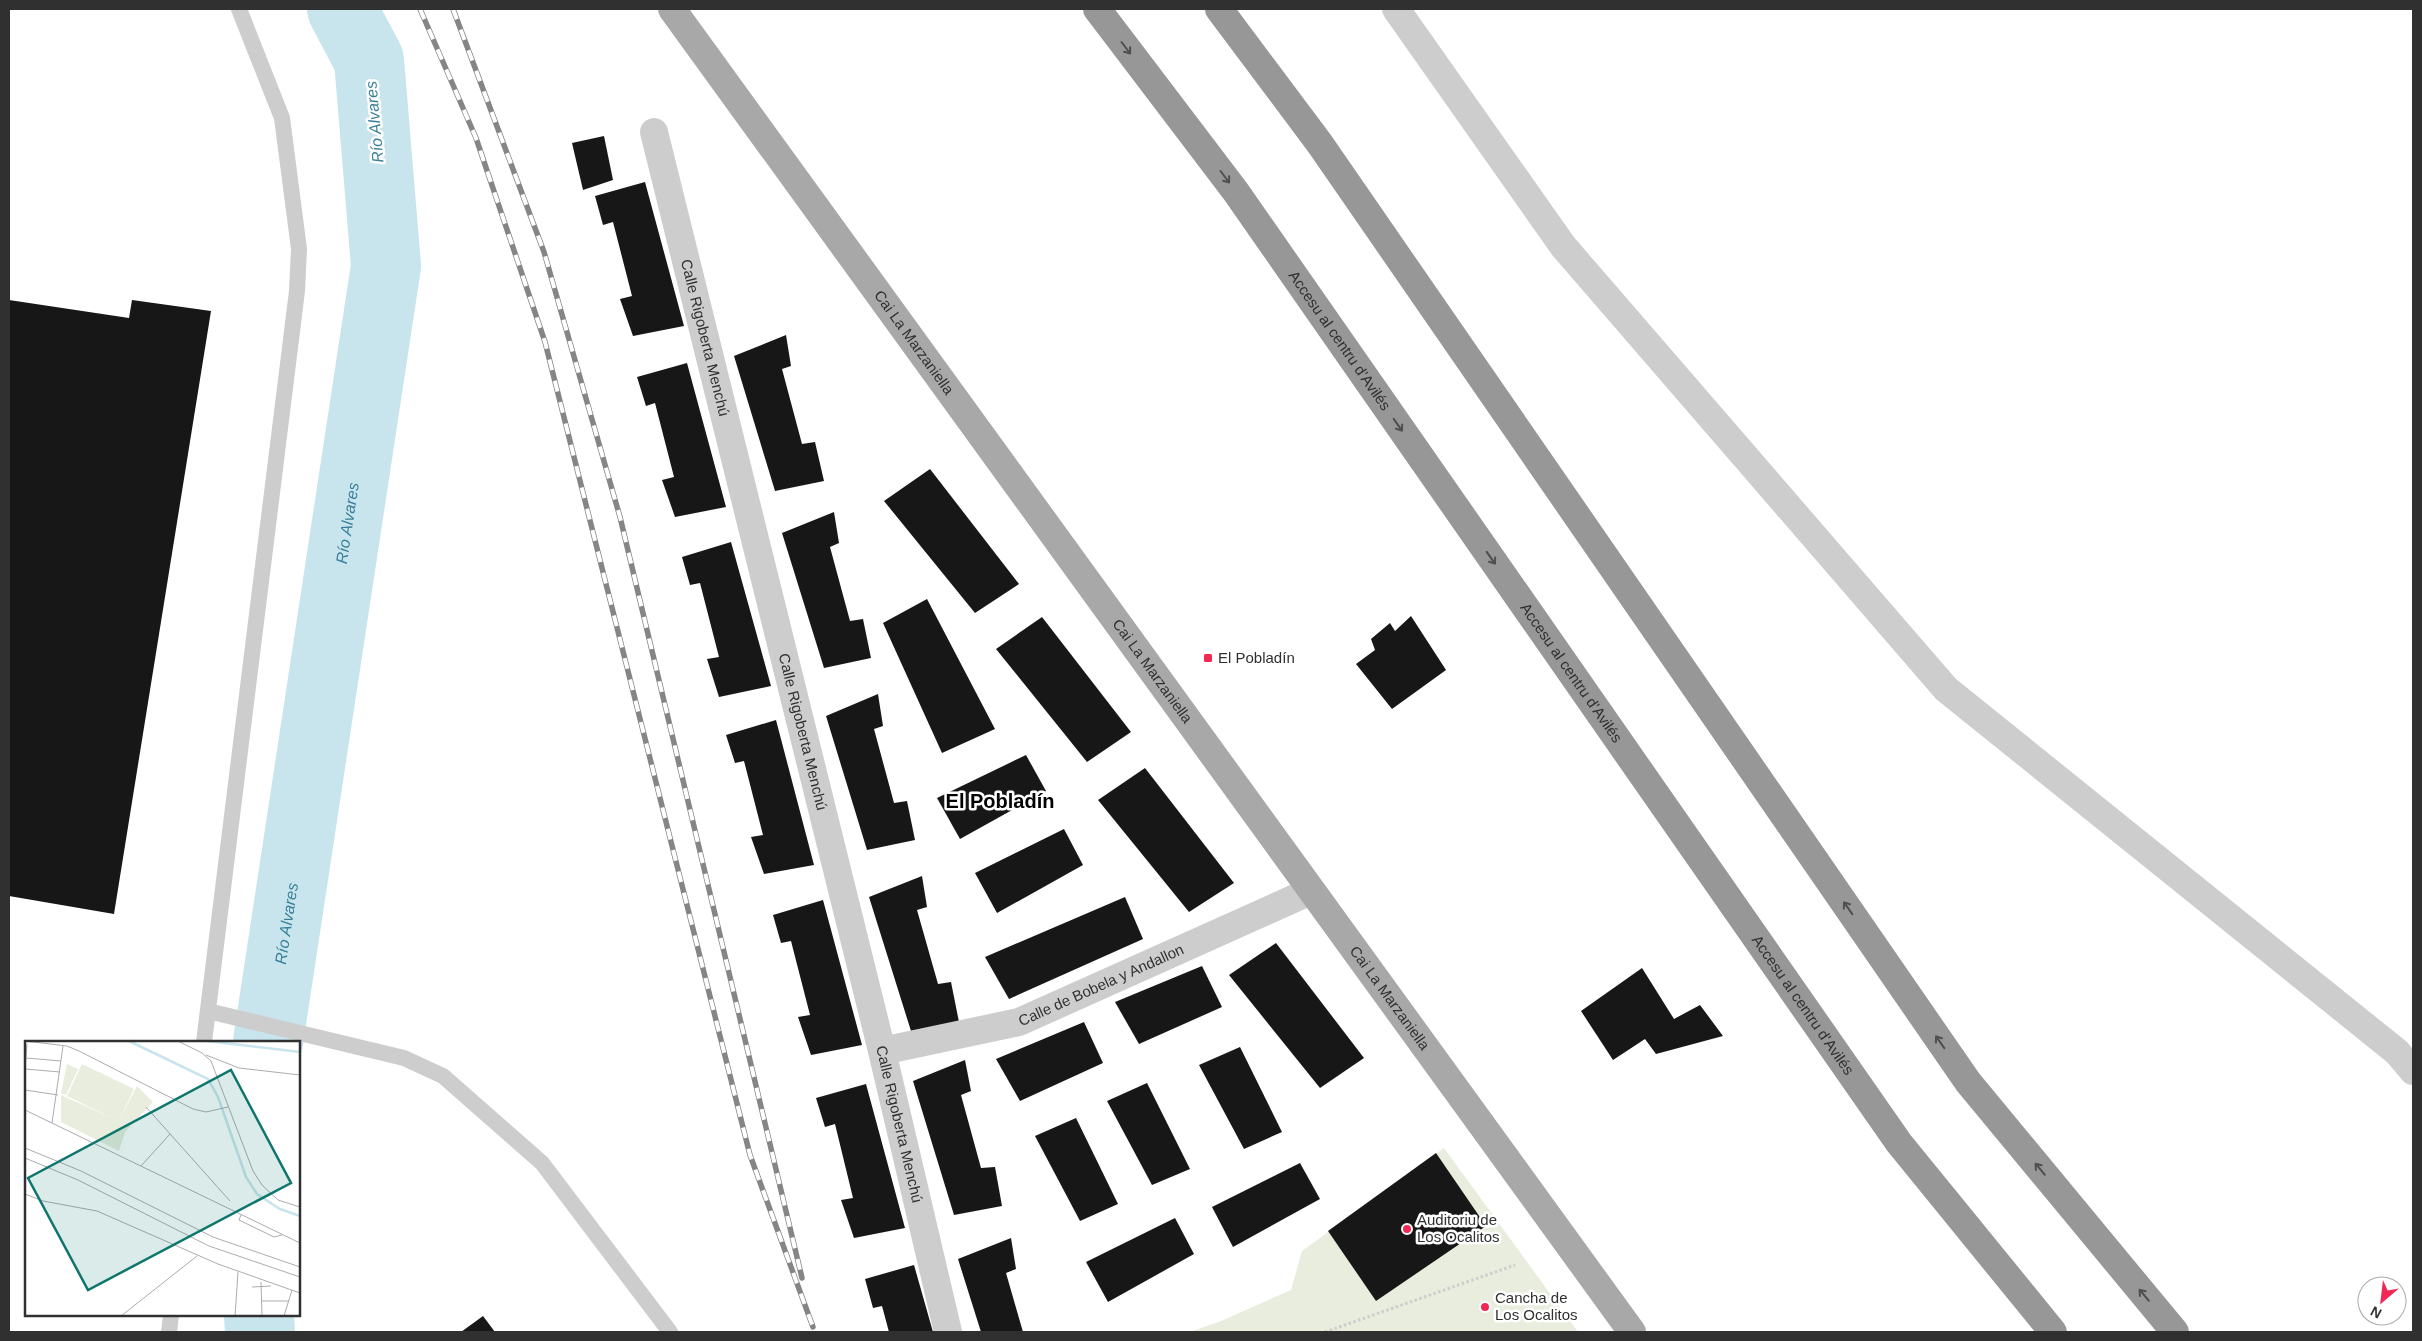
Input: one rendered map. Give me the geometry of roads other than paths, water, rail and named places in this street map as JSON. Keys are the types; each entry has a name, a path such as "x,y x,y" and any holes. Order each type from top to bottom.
{"highway":[{"name":"Accesu al centru d'Avilés","path":"1097,9 1236,192 1898,1143 2053,1332"},
{"path":"1219,9 1326,152 1968,1082 2175,1332"}],"main road":[{"name":"Cai La Marzaniella","path":"672,9 1632,1332"}],"street":[{"path":"1396,9 1563,246 1946,688 2397,1052 2413,1071"},
{"name":"Calle Rigoberta Menchú","path":"654,132 882,1051 948,1332"},
{"name":"Calle de Bobela y Andallon","path":"882,1051 1019,1022 1311,891"}],"lane":[{"path":"204,1041 210,1011 296,301 299,249 282,118 239,9"},
{"path":"210,1011 404,1058 443,1076 542,1163 670,1332"},
{"path":"169,1332 171,1316"}],"waterway":[{"name":"Río Alvares","path":"268,1041 386,266 369,60 342,9"},
{"name":"Río Alvares","path":"259,1316 260,1332"}],"railway":[{"path":"420,9 476,138 545,342 750,1155 813,1327"},
{"path":"453,9 544,252 620,517 802,1278"}],"place":[{"name":"El Pobladín","path":"1208,658"},
{"name":"Auditoriu de Los Ocalitos","path":"1407,1229"},
{"name":"Cancha de Los Ocalitos","path":"1485,1307"}],"district":[{"name":"El Pobladín","path":"1000,801"}]}
